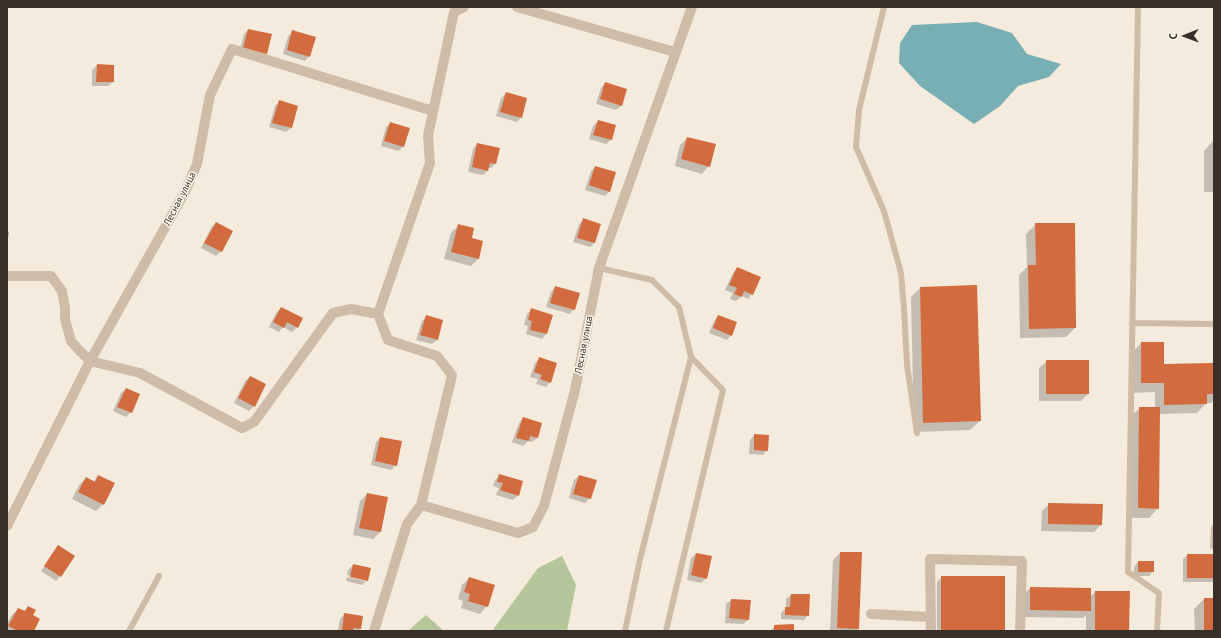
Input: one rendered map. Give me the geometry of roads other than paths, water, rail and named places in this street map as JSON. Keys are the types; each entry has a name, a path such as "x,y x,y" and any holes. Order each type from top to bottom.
{"street":[{"path":"374,631 407,524 421,505 452,375 437,356 388,340 378,314 430,163 428,136 454,12 464,7"},
{"path":"517,7 675,52"},
{"name":"Лесная улица","path":"421,505 518,533 533,527 544,506 575,390 599,268 692,7"},
{"name":"Лесная улица","path":"7,526 90,361 186,190 197,164 210,95 232,49 433,111"},
{"path":"7,276 51,276 62,291 65,319 71,341 90,361 140,372 242,428 254,422 333,312 351,309 378,314"},
{"path":"931,631 930,559 1022,562 1020,631"},
{"path":"871,614 930,617"}],"lane":[{"path":"884,7 859,110 856,147 884,211 901,273 907,365 917,433"},
{"path":"1138,7 1128,572 1159,593 1157,631"},
{"path":"599,268 652,280 679,307 691,357 640,559 625,631"},
{"path":"1132,323 1214,324"},
{"path":"666,631 723,390 691,357"},
{"path":"1213,546 1214,528"},
{"path":"129,631 158,576"}],"water":[{"path":"977,22 1012,33 1027,54 1061,64 1049,77 1018,86 1000,106 974,124 920,86 899,63 900,43 912,25"}]}
